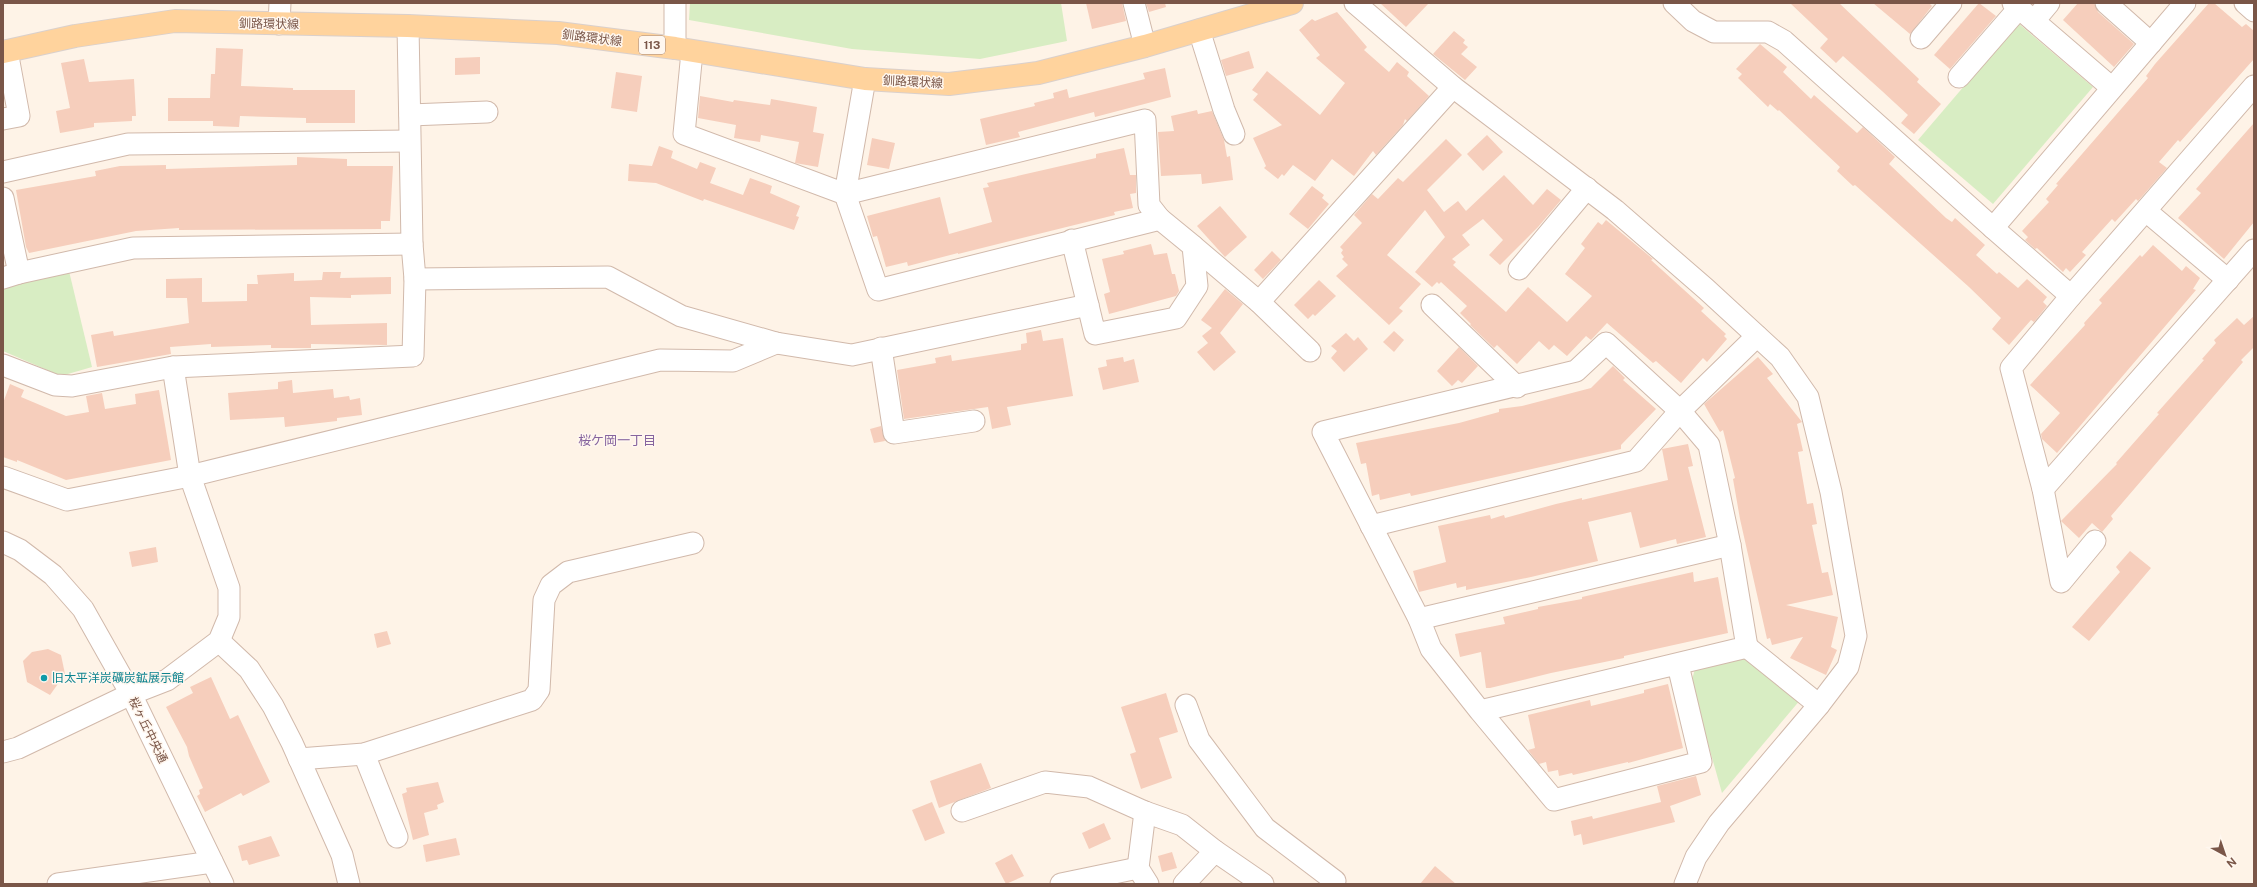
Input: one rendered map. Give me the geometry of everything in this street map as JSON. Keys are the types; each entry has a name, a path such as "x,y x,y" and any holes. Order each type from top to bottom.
{"main road":[{"name":"釧路環状線","path":"5,51 75,36 175,21 408,26 558,33 684,50 865,79 949,84 1038,73 1145,46 1292,3"}],"street":[{"path":"279,24 280,3"},
{"path":"675,3 684,50 684,134 845,194 1145,120 1149,205 1160,219 1259,302 1310,351"},
{"path":"1134,3 1145,46"},
{"path":"1355,3 1453,87 1587,188 1632,225 1780,357 1808,397 1831,492 1856,636 1848,667 1819,705 1719,823 1696,857 1685,884"},
{"path":"1674,3 1693,21 1714,32 1768,32 1784,41 2071,296"},
{"path":"1921,38 1951,3"},
{"path":"1959,77 2022,11 2049,3"},
{"path":"2106,3 2151,43"},
{"path":"1993,228 2185,3"},
{"path":"2245,3 2254,11"},
{"path":"2022,11 2112,88"},
{"path":"3,367 56,385 72,386 173,367 413,356 415,279 412,244 409,141 410,115 408,26"},
{"path":"1199,30 1224,110 1234,134"},
{"path":"3,119 19,116 5,51"},
{"path":"865,79 845,194 878,290 1160,219"},
{"path":"2095,542 2061,582 2043,489 2011,368 2071,296 2254,86"},
{"path":"1259,302 1453,87"},
{"path":"410,115 487,112"},
{"path":"3,172 128,144 409,141"},
{"path":"1519,269 1587,188"},
{"path":"3,198 11,276 133,248 412,244"},
{"path":"2146,211 2228,280"},
{"path":"1072,240 1095,334 1176,318 1197,286 1193,246"},
{"path":"2043,489 2254,250"},
{"path":"415,279 608,277 681,316 776,343 852,355 1088,305"},
{"path":"1432,305 1517,387"},
{"path":"1371,526 1636,461 1680,411 1757,336"},
{"path":"3,477 67,500 190,476 660,360 733,361 776,343"},
{"path":"1678,665 1701,762 1554,800 1431,649 1419,619 1323,432 1517,387 1576,371 1606,343 1680,411 1710,445 1730,545 1747,647 1819,705"},
{"path":"881,348 894,433 974,421"},
{"path":"3,752 18,748 131,694 167,680 219,641 229,617 229,588 190,476 173,367"},
{"name":"桜ヶ丘中央通","path":"3,542 20,550 53,575 83,609 131,694 223,884"},
{"path":"299,759 364,754 532,700 539,690 544,600 551,586 568,572 693,543"},
{"path":"1419,619 1730,545"},
{"path":"219,641 249,669 276,712 342,855 350,884"},
{"path":"1480,711 1678,665 1747,647"},
{"path":"1186,704 1199,740 1265,828 1336,883"},
{"path":"364,754 397,837"},
{"path":"962,812 1045,782 1089,787 1145,812 1182,824 1215,851 1262,884"},
{"path":"1061,884 1143,876 1145,812"},
{"path":"1184,884 1215,851"},
{"path":"58,884 182,875 212,862"}],"green space":[{"path":"690,3 1061,3 1067,41 980,59 852,49 689,20"},
{"path":"2018,23 2093,87 1993,204 1918,140"},
{"path":"69,271 92,367 61,376 3,351 3,286"},
{"path":"1748,655 1801,699 1722,793 1691,683 1695,669"}],"building":[{"path":"1086,3 1122,3 1126,21 1092,29"},
{"path":"1146,3 1165,3 1166,7 1149,12"},
{"path":"1380,3 1429,3 1406,27"},
{"path":"1790,3 1839,3 1919,79 1917,82 1941,104 1914,134 1901,123 1908,115 1882,91 1843,56 1836,63 1820,48 1828,39"},
{"path":"1873,3 1929,3 1932,6 1910,34"},
{"path":"1979,3 1996,16 1950,69 1934,55"},
{"path":"2078,3 2094,3 2098,12 2134,44 2114,67 2063,20"},
{"path":"2209,3 2214,3 2242,27 2246,24 2254,31 2254,59 2180,142 2178,140 2159,162 2167,168 2138,201 2136,199 2115,222 2112,219 2082,252 2086,255 2070,272 2066,268 2063,272 2037,248 2035,249 2025,240 2028,237 2022,231 2049,202 2046,199 2058,185 2056,184 2148,78 2146,76 2155,64"},
{"path":"1337,12 1367,47 1364,50 1389,72 1397,62 1409,72 1407,76 1429,96 1407,121 1405,119 1403,125 1376,155 1373,151 1354,176 1332,159 1315,181 1293,165 1284,176 1282,174 1278,179 1264,168 1266,166 1253,138 1282,125 1253,100 1258,94 1252,90 1267,71 1320,115 1345,83 1316,58 1320,55 1299,30 1312,19 1315,21"},
{"path":"1454,31 1465,40 1463,43 1468,47 1461,54 1477,67 1465,80 1433,54"},
{"path":"1760,44 1787,67 1783,72 1811,99 1814,95 1857,133 1863,127 1895,157 1889,164 1946,218 1952,222 1955,218 1985,245 1976,255 1997,274 1999,272 2018,288 2027,279 2047,297 2043,302 2047,306 2034,322 2031,320 2009,345 1992,329 2001,318 1969,287 1855,185 1853,186 1837,171 1840,167 1779,110 1778,111 1770,104 1768,107 1738,78 1742,74 1736,69"},
{"path":"216,48 243,49 241,86 293,88 293,90 355,90 355,123 306,123 306,118 240,116 239,127 213,126 213,121 168,121 168,98 210,98 211,74 215,74"},
{"path":"1249,51 1254,68 1226,76 1221,60"},
{"path":"480,57 480,74 455,75 455,58"},
{"path":"84,59 89,82 134,79 136,116 132,116 132,121 94,123 94,127 60,133 56,111 70,108 61,63"},
{"path":"1165,68 1171,97 1095,117 1094,112 1018,132 1020,137 986,145 980,119 1035,106 1034,103 1054,98 1053,93 1067,89 1069,98 1145,79 1143,73"},
{"path":"616,72 642,76 637,112 611,108"},
{"path":"700,96 733,102 734,100 770,105 771,99 817,107 813,132 824,134 818,167 795,163 799,142 761,135 760,142 734,138 736,125 698,118"},
{"path":"1197,110 1198,114 1212,111 1224,140 1227,157 1230,156 1233,180 1202,184 1201,174 1161,176 1158,132 1174,131 1171,116"},
{"path":"2254,123 2254,222 2224,259 2178,218 2201,193 2196,189"},
{"path":"1487,135 1503,152 1483,171 1467,154"},
{"path":"872,138 895,143 889,169 867,165"},
{"path":"1446,139 1462,155 1427,190 1444,212 1458,201 1466,211 1504,175 1533,205 1547,189 1561,200 1538,227 1500,265 1489,255 1503,240 1483,219 1462,235 1470,245 1452,259 1456,262 1453,265 1506,312 1528,287 1567,322 1592,296 1565,274 1585,248 1581,244 1598,222 1602,225 1606,220 1653,259 1651,260 1704,308 1701,311 1726,334 1724,336 1727,339 1707,362 1703,358 1681,383 1656,361 1653,363 1607,323 1591,340 1586,336 1567,356 1554,345 1549,350 1539,341 1517,364 1497,345 1494,348 1470,325 1471,324 1460,313 1467,306 1441,282 1439,284 1437,282 1432,287 1415,272 1445,237 1425,210 1387,255 1421,284 1399,308 1403,311 1389,325 1336,276 1348,265 1342,259 1344,257 1341,253 1343,250 1340,247 1362,223 1354,215 1372,194 1378,199 1398,178 1403,182"},
{"path":"659,146 673,151 671,158 697,169 700,162 716,168 710,183 743,195 750,178 772,186 770,193 800,206 796,216 799,217 794,230 704,199 703,201 656,183 628,181 629,164 652,166"},
{"path":"1124,148 1130,175 1136,175 1136,193 1130,194 1133,208 1114,212 1115,215 908,266 907,262 886,267 877,236 873,237 867,216 940,197 949,234 992,222 983,188 989,187 987,183 1096,158 1096,154"},
{"path":"297,157 347,159 347,166 393,166 390,221 381,221 381,229 179,230 179,228 136,231 29,253 26,247 16,190 96,176 95,171 120,166 166,165 166,169 297,165"},
{"path":"1312,186 1324,195 1322,198 1329,204 1308,229 1289,214"},
{"path":"1220,206 1247,237 1225,257 1197,226"},
{"path":"1151,244 1154,255 1167,253 1172,274 1175,274 1179,291 1176,296 1109,314 1104,294 1110,292 1102,259 1124,254 1123,251"},
{"path":"2153,245 2182,271 2186,266 2200,278 2193,289 2196,290 2057,453 2042,439 2041,434 2060,413 2030,385 2085,325 2084,323 2102,303 2099,300 2140,255 2142,257"},
{"path":"1272,251 1281,260 1263,279 1254,270"},
{"path":"323,272 341,272 340,278 391,277 391,294 351,295 351,298 310,297 311,325 387,323 387,345 311,344 311,348 271,348 271,345 211,347 211,344 170,347 171,354 97,367 91,335 113,331 114,336 189,323 187,298 166,298 166,279 202,278 202,302 247,301 247,284 258,284 257,275 294,273 294,281 322,280"},
{"path":"1319,280 1336,296 1315,316 1313,314 1308,319 1294,305"},
{"path":"1225,289 1243,304 1220,333 1236,352 1214,371 1197,352 1208,343 1202,336 1212,328 1201,320"},
{"path":"2254,316 2254,347 2241,360 2243,362 2111,516 2113,519 2102,532 2092,523 2079,538 2061,521 2117,464 2116,463 2159,414 2157,413 2204,360 2202,359 2216,343 2214,340 2237,318 2244,325"},
{"path":"1041,330 1043,341 1063,338 1073,396 1007,407 1011,425 992,429 988,407 904,419 897,370 936,363 935,358 951,355 952,361 1021,350 1021,344 1027,343 1026,333"},
{"path":"1394,331 1404,340 1394,352 1383,342"},
{"path":"1346,333 1354,341 1358,337 1368,349 1344,372 1331,358 1337,351 1331,346"},
{"path":"1459,347 1478,366 1462,383 1458,380 1452,386 1437,371"},
{"path":"1123,357 1124,362 1134,359 1139,382 1103,390 1098,368 1107,366 1106,360"},
{"path":"1758,357 1773,374 1767,378 1802,422 1797,424 1803,451 1798,452 1807,504 1813,503 1817,524 1812,525 1822,573 1828,572 1833,595 1786,605 1838,617 1831,647 1837,650 1826,675 1790,658 1803,637 1772,645 1770,638 1767,639 1740,519 1733,479 1735,478 1723,430 1720,432 1704,404"},
{"path":"1613,366 1625,378 1623,380 1656,409 1621,445 1621,449 1411,496 1410,493 1380,500 1379,494 1372,496 1366,463 1361,464 1356,443 1459,423 1499,412 1499,409 1522,406 1591,388"},
{"path":"292,380 293,393 333,389 334,398 349,396 350,400 360,398 362,415 337,418 337,421 285,427 284,417 230,420 228,393 278,389 278,382"},
{"path":"10,384 24,390 21,397 66,416 89,412 86,396 102,393 105,409 136,404 135,394 159,390 171,460 66,480 17,460 17,462 3,457 3,403"},
{"path":"881,426 885,441 874,443 870,429"},
{"path":"1688,444 1693,466 1688,467 1706,537 1677,544 1676,539 1640,548 1631,512 1588,522 1598,561 1531,577 1466,590 1466,586 1457,588 1456,583 1419,592 1413,571 1446,562 1438,526 1490,515 1491,519 1504,515 1505,518 1556,504 1582,498 1582,500 1668,480 1662,449"},
{"path":"156,547 158,562 132,567 129,552"},
{"path":"2130,551 2151,568 2089,641 2072,627 2120,572 2116,567"},
{"path":"1693,572 1694,582 1718,577 1728,633 1490,688 1486,688 1481,652 1460,657 1455,634 1505,624 1503,617 1538,609 1538,607 1582,599 1582,597"},
{"path":"387,631 391,644 377,648 374,634"},
{"name":"旧太平洋炭礦炭鉱展示館","path":"48,649 61,655 65,674 50,695 27,682 23,661 32,652"},
{"path":"211,677 230,719 238,715 270,782 243,796 241,793 205,812 197,796 200,794 199,790 203,788 189,756 187,747 166,707 193,693 190,687"},
{"path":"1668,684 1683,748 1628,763 1573,775 1572,773 1559,776 1558,770 1548,772 1546,762 1539,764 1528,750 1535,748 1528,715 1590,700 1591,706 1644,693 1644,690"},
{"path":"1166,693 1178,732 1159,738 1172,778 1141,789 1130,754 1136,752 1121,707"},
{"path":"981,763 991,788 939,808 930,781"},
{"path":"1696,776 1701,795 1670,806 1675,822 1583,845 1581,834 1574,836 1571,821 1592,816 1593,819 1661,802 1657,786"},
{"path":"438,782 444,802 437,805 438,809 424,813 429,835 413,840 402,794 407,792 406,788"},
{"path":"932,802 945,833 925,841 912,810"},
{"path":"1104,823 1111,839 1089,849 1082,833"},
{"path":"271,836 280,856 249,865 247,860 242,861 238,846"},
{"path":"456,838 460,855 426,862 423,845"},
{"path":"1172,852 1177,868 1162,872 1158,856"},
{"path":"1012,854 1024,876 1006,884 995,863"},
{"path":"1435,866 1456,884 1420,884"}],"place":[{"name":"旧太平洋炭礦炭鉱展示館","path":"44,678"}],"district":[{"name":"桜ケ岡一丁目","path":"617,440"}]}
